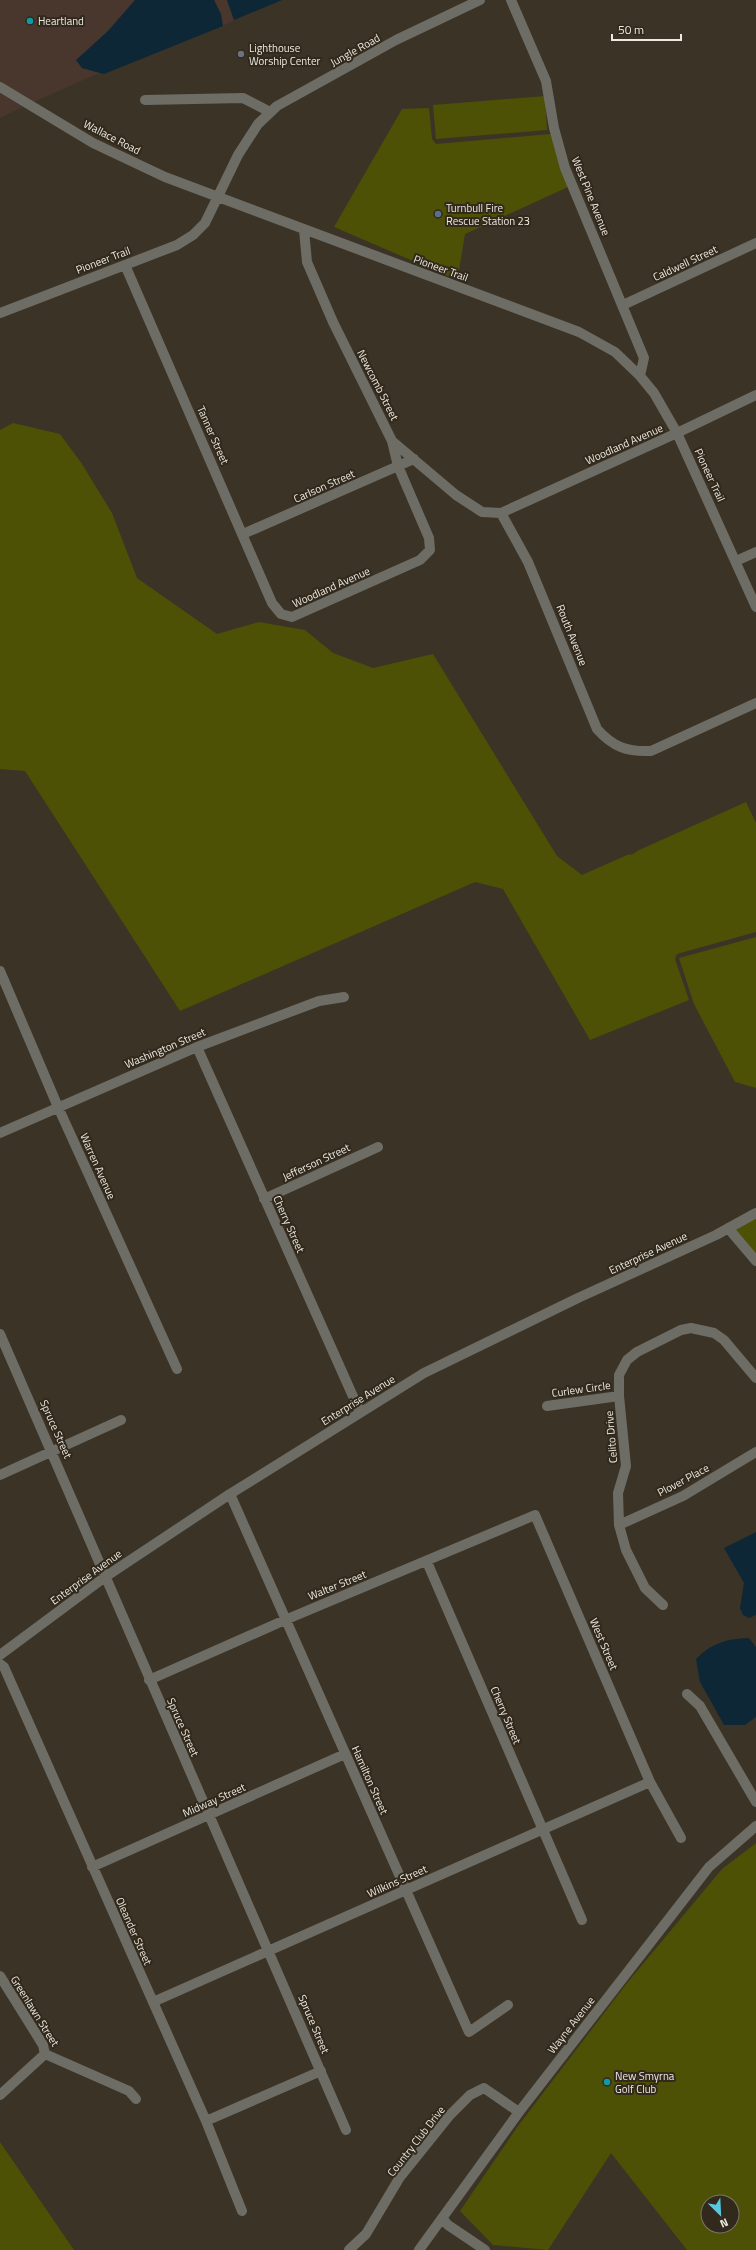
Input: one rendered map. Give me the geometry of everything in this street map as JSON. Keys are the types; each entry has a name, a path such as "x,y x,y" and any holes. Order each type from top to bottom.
{"street":[{"name":"Jungle Road","path":"218,198 238,155 258,124 277,106 396,40 480,0"},
{"name":"West Pine Avenue","path":"511,0 546,81 554,128 565,168 644,358 640,376"},
{"name":"Wallace Road","path":"0,88 93,143 165,177 218,198"},
{"path":"145,100 244,98 270,112"},
{"name":"Pioneer Trail","path":"0,313 177,245 193,235 205,223 218,198 580,332 615,352 640,376 654,393 677,433 756,607"},
{"name":"Newcomb Street","path":"304,230 307,262 333,322 392,441 398,466 429,538 430,550"},
{"name":"Caldwell Street","path":"623,305 755,247"},
{"name":"Tanner Street","path":"125,265 244,534 272,603 281,614"},
{"name":"Woodland Avenue","path":"501,513 677,433 756,395"},
{"path":"392,441 456,495 482,512 501,513"},
{"name":"Carlson Street","path":"244,534 414,459"},
{"name":"Routh Avenue","path":"501,513 528,562 597,729 607,740 623,750 633,752 651,751 756,703"},
{"name":"Woodland Avenue","path":"281,614 292,617 420,560 430,550"},
{"path":"736,561 756,552"},
{"name":"Warren Avenue","path":"0,971 58,1107 177,1369"},
{"name":"Washington Street","path":"0,1133 197,1047 319,1001 344,997"},
{"name":"Cherry Street","path":"197,1047 360,1412"},
{"name":"Jefferson Street","path":"264,1199 378,1147"},
{"name":"Enterprise Avenue","path":"0,1655 105,1577 230,1494 424,1373 728,1228 756,1213"},
{"path":"728,1228 756,1261"},
{"name":"Celito Drive","path":"663,1606 645,1588 626,1550 619,1525 618,1493 626,1466 619,1396 619,1375 627,1360 637,1352 681,1330 702,1328 714,1332 724,1340 756,1378"},
{"name":"Spruce Street","path":"0,1334 52,1450 149,1680 269,1950 346,2130"},
{"name":"Curlew Circle","path":"547,1406 619,1396"},
{"path":"0,1475 52,1450 121,1420"},
{"name":"Plover Place","path":"619,1525 683,1496 756,1452"},
{"name":"Hamilton Street","path":"230,1494 405,1891 469,2032 508,2005"},
{"name":"Walter Street","path":"149,1680 285,1620 427,1562 535,1515"},
{"name":"West Street","path":"535,1515 650,1782 681,1838"},
{"name":"Cherry Street","path":"427,1562 582,1920"},
{"name":"Oleander Street","path":"0,1664 4,1667 206,2121 242,2211"},
{"path":"687,1694 700,1706 756,1802"},
{"name":"Midway Street","path":"92,1866 209,1816 345,1754"},
{"name":"Wilkins Street","path":"153,2002 650,1782"},
{"name":"Wayne Avenue","path":"419,2250 519,2112 709,1867 756,1826"},
{"name":"Greenlawn Street","path":"0,1976 43,2044 45,2054 129,2091 136,2099"},
{"path":"0,2095 45,2054"},
{"path":"206,2121 321,2071"},
{"name":"Country Club Drive","path":"349,2250 366,2234 400,2177 449,2116 470,2095 484,2088 519,2112"},
{"path":"442,2218 454,2229 485,2250"}],"shaded area":[{"path":"0,0 135,0 108,31 77,60 82,68 99,73 34,102 0,82"},
{"path":"214,0 227,0 234,20 223,26 221,14"},
{"path":"0,93 23,107 0,118"},
{"path":"545,96 547,130 436,139 433,105"},
{"path":"429,108 432,139 436,144 551,134 568,187 465,234 459,270 448,276 334,227 402,109"},
{"path":"13,423 60,434 82,464 112,513 137,578 217,634 259,622 305,630 333,653 373,668 433,654 557,856 582,875 627,855 633,854 746,802 756,823 756,932 677,954 675,959 689,1000 590,1040 503,889 475,882 180,1011 25,771 0,769 0,430"},
{"path":"756,937 756,1088 735,1082 694,1004 679,958"},
{"path":"756,1213 756,1262 728,1228"},
{"name":"New Smyrna Golf Club","path":"756,1843 756,2250 687,2250 611,2153 548,2250 493,2245 460,2211 518,2126 627,1983 722,1869"},
{"path":"0,2142 74,2250 0,2250"}],"water":[{"path":"135,0 214,0 221,14 223,26 104,74 82,68 76,60 108,31"},
{"path":"227,0 282,0 234,20"},
{"path":"756,1532 756,1615 749,1618 743,1615 740,1608 744,1583 724,1548"},
{"path":"749,1638 756,1647 756,1717 745,1725 724,1725 700,1682 696,1659 708,1649 720,1643 733,1639"}],"place":[{"name":"Heartland","path":"30,21"},
{"name":"Lighthouse Worship Center","path":"241,54"},
{"name":"Turnbull Fire Rescue Station 23","path":"438,214"},
{"name":"New Smyrna Golf Club","path":"607,2082"}]}
